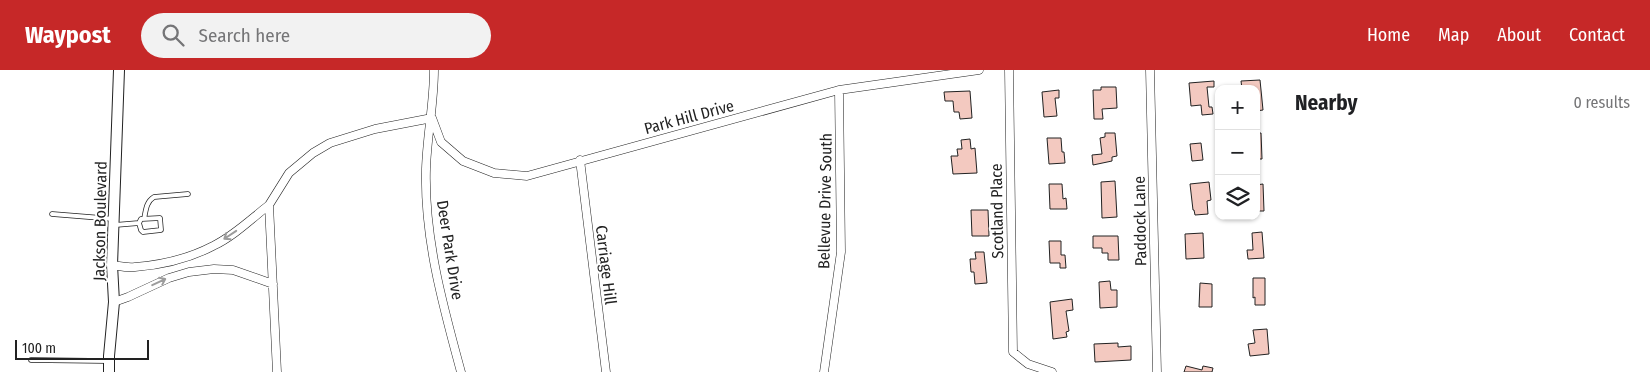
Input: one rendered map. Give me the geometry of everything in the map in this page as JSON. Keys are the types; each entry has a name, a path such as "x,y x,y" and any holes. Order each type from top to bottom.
{"street":[{"name":"Jackson Boulevard","path":"109,372 114,302 112,265 119,70"},
{"name":"Deer Park Drive","path":"434,70 432,118 426,169 428,220 436,273 461,372"},
{"name":"Park Hill Drive","path":"432,118 441,142 463,161 494,173 527,176 839,90 979,70"},
{"name":"Scotland Place","path":"1009,70 1013,352 1028,364 1052,372"},
{"name":"Paddock Lane","path":"1150,70 1157,372"},
{"name":"Bellevue Drive South","path":"824,372 842,252 839,90"},
{"path":"112,265 133,267 158,263 196,254 214,246 241,228 268,205 289,173 313,152 330,143 376,129 432,118"},
{"name":"Carriage Hill","path":"580,160 606,372"},
{"path":"268,205 277,372"},
{"path":"114,302 170,278 189,272 214,269 234,270 272,284"}],"lane":[{"path":"144,219 146,205 154,197 188,194"},
{"path":"52,214 113,222 140,223"},
{"path":"160,218 161,230 143,232 140,223 141,219 160,218"},
{"path":"31,360 109,361"}],"building":[{"path":"1260,80 1263,110 1260,110 1260,85 1242,85 1241,81"},
{"path":"1214,81 1214,87 1207,87 1209,107 1212,107 1213,114 1202,115 1201,105 1191,106 1189,83"},
{"path":"1101,87 1116,87 1117,108 1102,109 1103,119 1094,119 1093,90 1101,90"},
{"path":"1059,90 1059,98 1055,98 1057,116 1044,117 1042,92"},
{"path":"970,91 972,118 960,119 959,112 954,112 953,101 945,101 944,92"},
{"path":"1105,133 1115,133 1117,156 1112,157 1112,161 1093,165 1092,155 1102,154 1100,138 1105,137"},
{"path":"1260,133 1261,133 1262,159 1260,159"},
{"path":"1047,138 1061,138 1065,163 1049,164"},
{"path":"970,139 971,149 975,148 977,173 953,174 951,156 958,156 957,149 962,149 961,140"},
{"path":"1201,143 1203,160 1192,161 1190,144"},
{"path":"1115,181 1117,217 1102,218 1101,182"},
{"path":"1209,182 1211,200 1207,201 1208,214 1195,215 1190,184"},
{"path":"1049,184 1062,184 1063,199 1066,198 1067,209 1050,209"},
{"path":"1260,184 1263,184 1264,211 1260,211"},
{"path":"971,210 988,210 989,236 972,236"},
{"path":"1262,232 1264,258 1248,259 1247,250 1253,250 1252,233"},
{"path":"1203,233 1204,258 1186,259 1185,234"},
{"path":"1093,236 1118,236 1119,260 1108,260 1108,253 1102,253 1102,248 1093,248"},
{"path":"1049,241 1061,241 1061,255 1065,255 1066,268 1060,268 1060,263 1050,263"},
{"path":"975,252 984,252 987,283 975,284 974,272 971,272 970,259 976,259"},
{"path":"1253,278 1265,278 1265,305 1255,305"},
{"path":"1110,281 1111,290 1117,290 1117,307 1100,308 1099,282"},
{"path":"1200,283 1212,284 1212,307 1199,307"},
{"path":"1072,299 1073,310 1066,311 1069,331 1066,332 1067,337 1053,339 1050,302"},
{"path":"1267,329 1269,354 1250,356 1248,344 1255,343 1253,330"},
{"path":"1118,343 1118,347 1131,346 1131,360 1095,362 1094,344"},
{"path":"1186,366 1202,370 1203,366 1213,368 1212,372 1184,372"}]}
